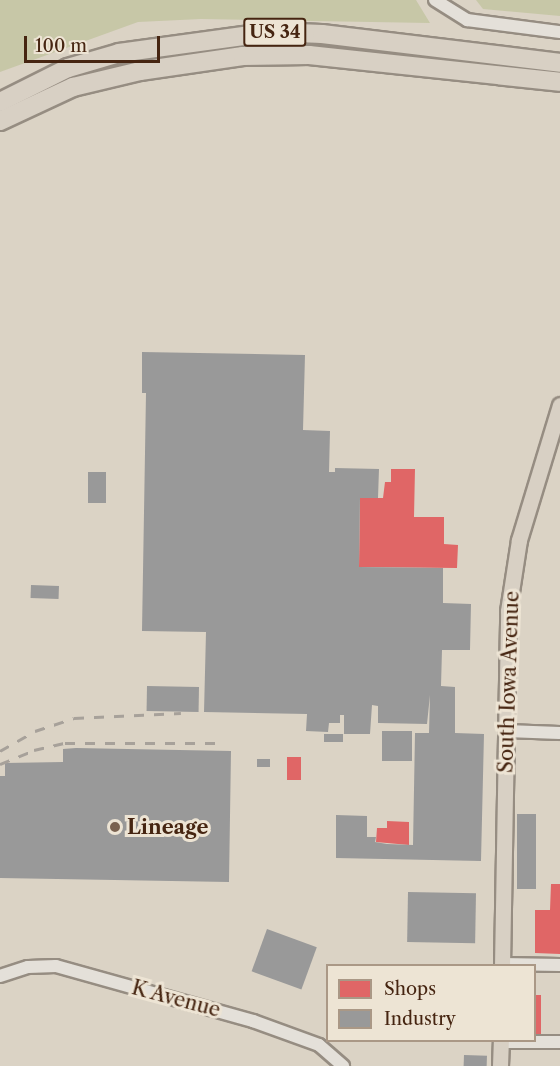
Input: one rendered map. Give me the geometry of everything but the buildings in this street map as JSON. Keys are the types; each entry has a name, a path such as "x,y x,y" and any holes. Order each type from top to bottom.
{"highway":[{"name":"US 34","path":"0,102 68,68 119,53 253,33 322,34 560,63"},
{"name":"US 34","path":"0,121 73,87 140,71 243,56 309,55 560,82"}],"main road":[{"name":"South Iowa Avenue","path":"502,964 508,611 527,509 560,405"},
{"path":"500,1066 501,1042"}],"street":[{"path":"435,0 467,20 560,32"},
{"path":"506,731 560,734"},
{"path":"536,965 560,965"},
{"name":"K Avenue","path":"0,975 28,967 56,966 253,1021 319,1045 343,1066"},
{"path":"536,1042 560,1042"}],"green space":[{"path":"0,0 416,0 430,23 201,19 138,22 0,72"},
{"path":"476,0 560,0 560,16 483,9"}],"railway":[{"path":"0,751 35,731 74,718 181,713"},
{"path":"0,764 34,750 65,743 221,743"}],"place":[{"name":"Lineage","path":"115,827"}]}
